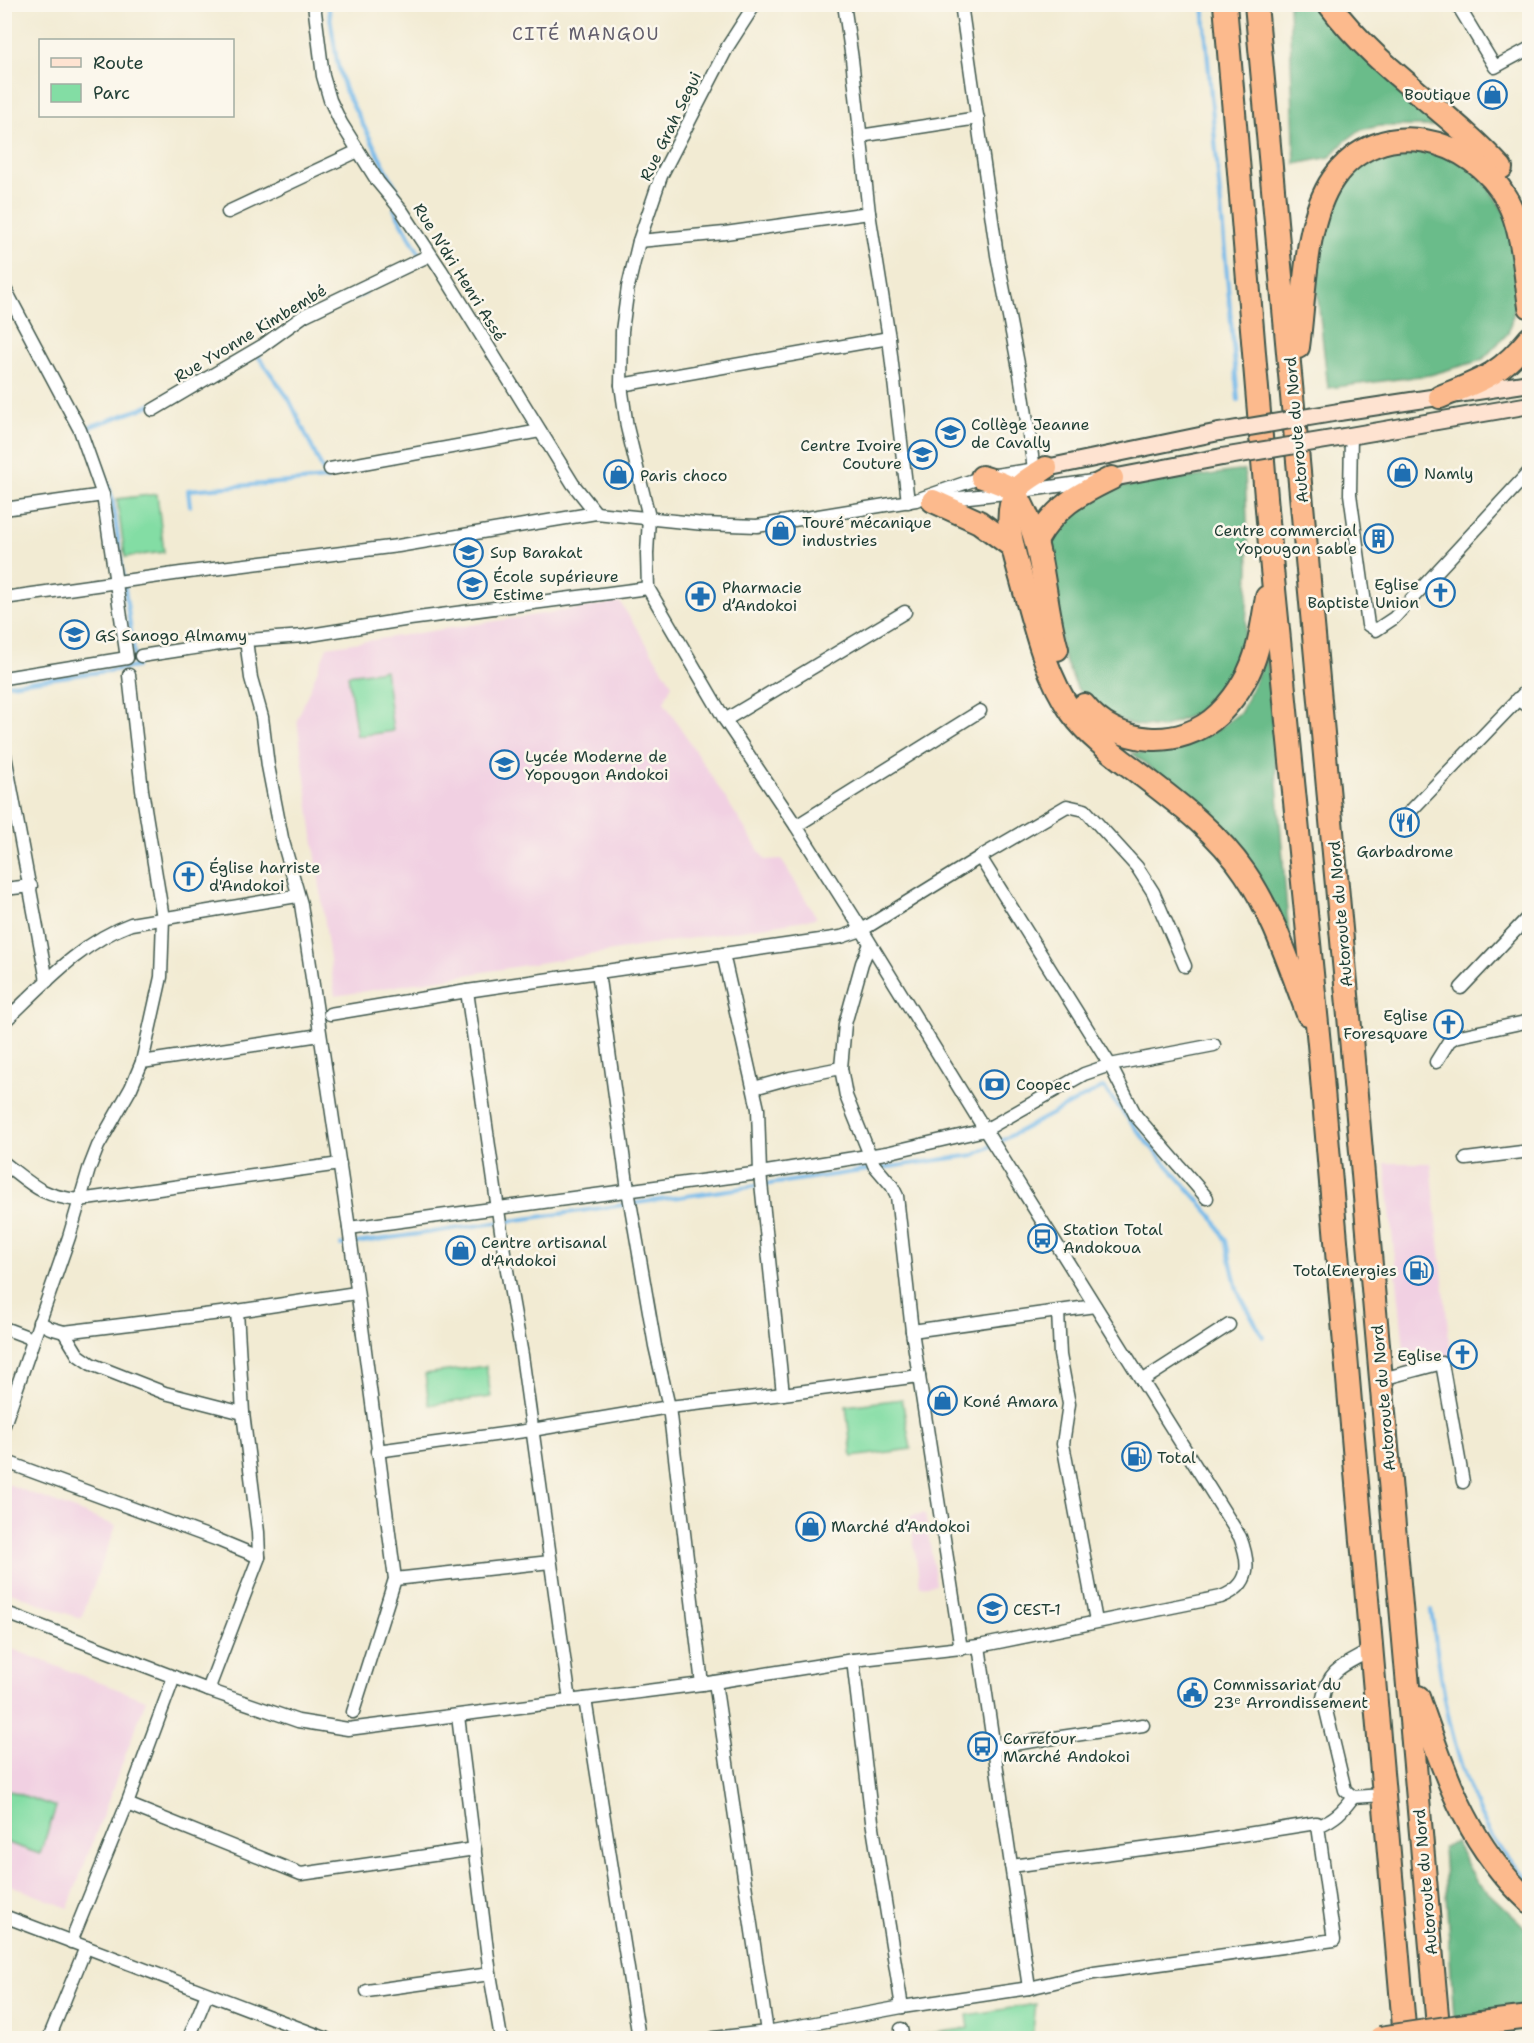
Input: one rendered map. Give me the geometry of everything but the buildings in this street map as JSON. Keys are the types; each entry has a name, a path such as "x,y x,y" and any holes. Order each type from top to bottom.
{"highway":[{"name":"Autoroute du Nord","path":"1225,4 1272,569 1319,1044 1405,2038"},
{"name":"Autoroute du Nord","path":"1256,4 1382,1378 1439,2038"},
{"path":"1329,4 1369,51 1485,151 1505,173 1516,190 1530,225"},
{"path":"1292,387 1313,223 1333,179 1347,162 1365,149 1389,142 1413,139 1430,141 1448,146 1482,166 1499,185 1512,211 1521,246 1530,307"},
{"path":"1440,397 1496,373 1510,362 1530,338"},
{"path":"1040,469 1015,492 1010,522 1013,547 1048,668 1060,694 1073,715 1087,730 1112,753 1189,812 1220,843 1245,873 1270,919 1319,1044"},
{"path":"982,477 1015,492 1030,522 1036,541 1046,602 1064,670 1076,695 1089,712 1105,726 1122,734 1142,739 1162,739 1182,735 1202,727 1219,714 1244,682 1255,659 1272,569"},
{"path":"1036,541 1059,509 1079,494 1112,478"},
{"path":"919,501 979,522 1013,547"},
{"path":"1407,1667 1461,1810 1484,1852 1509,1883 1530,1902"},
{"path":"1380,2038 1530,2017"}],"main road":[{"path":"1040,469 1219,432 1530,383"},
{"path":"1112,478 1530,405"}],"street":[{"name":"Rue N’dri Henri Assé","path":"314,4 323,76 330,100 358,151 378,182 402,211 573,484 596,513"},
{"name":"Rue Grah Segui","path":"648,588 649,517 627,427 621,385 622,331 628,287 639,241 661,176 728,46 755,4"},
{"path":"844,4 869,213 919,501"},
{"path":"919,501 982,477 1040,469 997,255 961,4"},
{"path":"1456,4 1495,67 1530,48"},
{"path":"860,136 978,118"},
{"path":"228,212 358,151"},
{"path":"639,241 724,234 869,213"},
{"name":"Rue Yvonne Kimbembé","path":"153,410 262,346 305,315 430,255"},
{"path":"4,287 80,430 103,495 127,658 4,678"},
{"path":"621,385 889,338"},
{"path":"330,469 540,431"},
{"path":"1348,436 1350,494 1367,620 1368,625 1376,630 1394,618 1530,471"},
{"path":"4,598 398,546 596,513 704,524 757,526 919,501 1015,492 1112,478"},
{"path":"4,509 103,495"},
{"path":"4,1612 208,1690 298,1721 348,1729 708,1683 853,1660 979,1646 1221,1597 1235,1590 1242,1581 1248,1564 1240,1537 862,930 725,720 648,588 410,619 304,636 246,640 141,656"},
{"path":"725,720 905,612"},
{"path":"246,640 251,678 262,717 282,838 301,904 349,1227 395,1579 353,1712"},
{"path":"4,1425 98,1146 131,1088 142,1062 161,977 164,918 142,790 129,675"},
{"path":"1403,819 1530,687"},
{"path":"1517,699 1530,708"},
{"path":"796,826 980,711"},
{"path":"4,750 47,981"},
{"path":"330,1014 467,991 841,937 862,930 1061,808 1073,807 1085,810 1142,874 1158,901 1185,966"},
{"path":"980,857 1110,1065 1136,1116 1207,1198"},
{"path":"4,889 31,886"},
{"path":"4,1022 47,981 110,931 130,924 297,896"},
{"path":"1461,988 1530,915"},
{"path":"870,944 862,963 845,1024 841,1068 846,1096 874,1165 892,1186 897,1196 912,1331 961,1649"},
{"path":"723,954 758,1109 760,1173 783,1394"},
{"path":"598,972 628,1190 655,1346 669,1407 708,1683 765,2036"},
{"path":"467,991 570,1701"},
{"path":"1436,1062 1449,1041 1455,1037 1530,1021"},
{"path":"142,1062 320,1035"},
{"path":"349,1227 760,1173 870,1155 985,1130 1084,1074 1110,1065 1215,1045"},
{"path":"754,1088 790,1077 841,1068"},
{"path":"1466,1159 1530,1151"},
{"path":"4,1163 39,1191 60,1198 79,1200 340,1164"},
{"path":"39,1322 64,1332 237,1311 356,1293"},
{"path":"912,1331 1095,1306"},
{"path":"208,1690 259,1557 243,1413 237,1311"},
{"path":"1058,1311 1060,1355 1069,1404 1063,1444 1096,1621"},
{"path":"1142,1381 1229,1325"},
{"path":"4,1328 33,1339"},
{"path":"64,1332 78,1355 99,1368 165,1393 243,1413"},
{"path":"1382,1378 1442,1363 1463,1482"},
{"path":"378,1451 532,1430 669,1407 919,1376"},
{"path":"4,1461 259,1557"},
{"path":"395,1579 550,1562"},
{"path":"979,1646 1029,1988"},
{"path":"1371,1650 1334,1671 1323,1698 1345,1790 1353,1797 1383,1796"},
{"path":"853,1660 872,1821 902,2007"},
{"path":"71,1942 127,1804 174,1677"},
{"path":"585,1699 639,2038"},
{"path":"458,1716 490,1974 501,2038"},
{"path":"993,1747 1143,1725"},
{"path":"1318,1826 1335,1819 1353,1797"},
{"path":"127,1804 301,1874 475,1849"},
{"path":"714,2038 765,2036 902,2007 1029,1988 1094,1973 1334,1940 1318,1826 1312,1822 1197,1842 1011,1866"},
{"path":"4,1916 325,2038"},
{"path":"49,2038 86,1947"},
{"path":"367,1991 490,1974"},
{"path":"189,2038 207,1994"}],"shaded area":[{"name":"Lycée Moderne de Yopougon Andokoi","path":"620,602 672,684 664,702 765,860 781,859 817,918 335,996 297,720 327,647"},
{"path":"1385,1163 1431,1163 1452,1368 1407,1379"},
{"path":"5,1483 116,1526 81,1619 5,1590"},
{"path":"925,1513 936,1584 920,1586 910,1516"},
{"path":"4,1646 146,1700 68,1908 5,1883"}],"green space":[{"path":"1289,5 1319,5 1446,126 1380,126 1360,130 1330,157 1295,164"},
{"path":"1415,143 1477,170 1509,219 1516,268 1517,300 1508,333 1482,360 1430,375 1328,388 1314,263 1320,223 1352,164"},
{"path":"1245,470 1249,568 1246,626 1240,665 1220,693 1192,715 1162,728 1129,724 1100,710 1077,688 1064,658 1054,612 1046,539 1063,515 1113,488"},
{"path":"157,494 164,552 125,557 117,499"},
{"path":"1267,654 1289,938 1253,866 1211,817 1132,753 1161,752 1183,747 1214,732 1241,712"},
{"path":"385,670 393,731 357,736 348,675"},
{"path":"486,1366 491,1397 429,1405 425,1374"},
{"path":"902,1399 911,1449 852,1457 846,1406"},
{"path":"5,1789 56,1807 40,1854 5,1842"},
{"path":"1456,1843 1476,1881 1529,1931 1529,2007 1454,2019 1443,1847"},
{"path":"1036,2004 1032,2038 916,2038 916,2036 969,2028 967,2015"}],"waterway":[{"path":"328,4 337,62 345,90 398,192 395,199"},
{"path":"1203,4 1238,400"},
{"path":"394,209 420,258"},
{"path":"299,325 365,293"},
{"path":"190,506 188,490 327,479 289,399 255,352"},
{"path":"10,684 136,667 112,498 89,427 152,404"},
{"path":"341,1245 974,1155 1103,1087 1145,1140 1212,1216 1226,1241 1237,1290 1263,1337"},
{"path":"1431,1610 1450,1726 1467,1782 1495,1841 1530,1881"}],"place":[{"name":"Boutique","path":"1492,94"},
{"name":"Collège Jeanne de Cavally","path":"950,433"},
{"name":"Centre Ivoire Couture","path":"923,454"},
{"name":"Namly","path":"1403,473"},
{"name":"Paris choco","path":"619,475"},
{"name":"Touré mécanique industries","path":"781,531"},
{"name":"Centre commercial Yopougon sable","path":"1378,539"},
{"name":"Sup Barakat","path":"469,552"},
{"name":"École supérieure Estime","path":"472,585"},
{"name":"Eglise Baptiste Union","path":"1440,593"},
{"name":"Pharmacie d’Andokoi","path":"701,596"},
{"name":"GS Sanogo Almamy","path":"74,635"},
{"name":"Lycée Moderne de Yopougon Andokoi","path":"504,765"},
{"name":"Garbadrome","path":"1405,823"},
{"name":"Église harriste d'Andokoi","path":"188,876"},
{"name":"Eglise Foresquare","path":"1449,1024"},
{"name":"Coopec","path":"995,1084"},
{"name":"Station Total Andokoua","path":"1042,1238"},
{"name":"Centre artisanal d'Andokoi","path":"460,1251"},
{"name":"TotalEnergies","path":"1418,1270"},
{"name":"Eglise","path":"1463,1355"},
{"name":"Koné Amara","path":"942,1401"},
{"name":"Total","path":"1136,1457"},
{"name":"Marché d’Andokoi","path":"810,1526"},
{"name":"CEST-1","path":"992,1609"},
{"name":"Commissariat du 23ᵉ Arrondissement","path":"1192,1693"},
{"name":"Carrefour Marché Andokoi","path":"982,1747"}],"district":[{"name":"CITÉ MANGOU","path":"586,34"}]}
